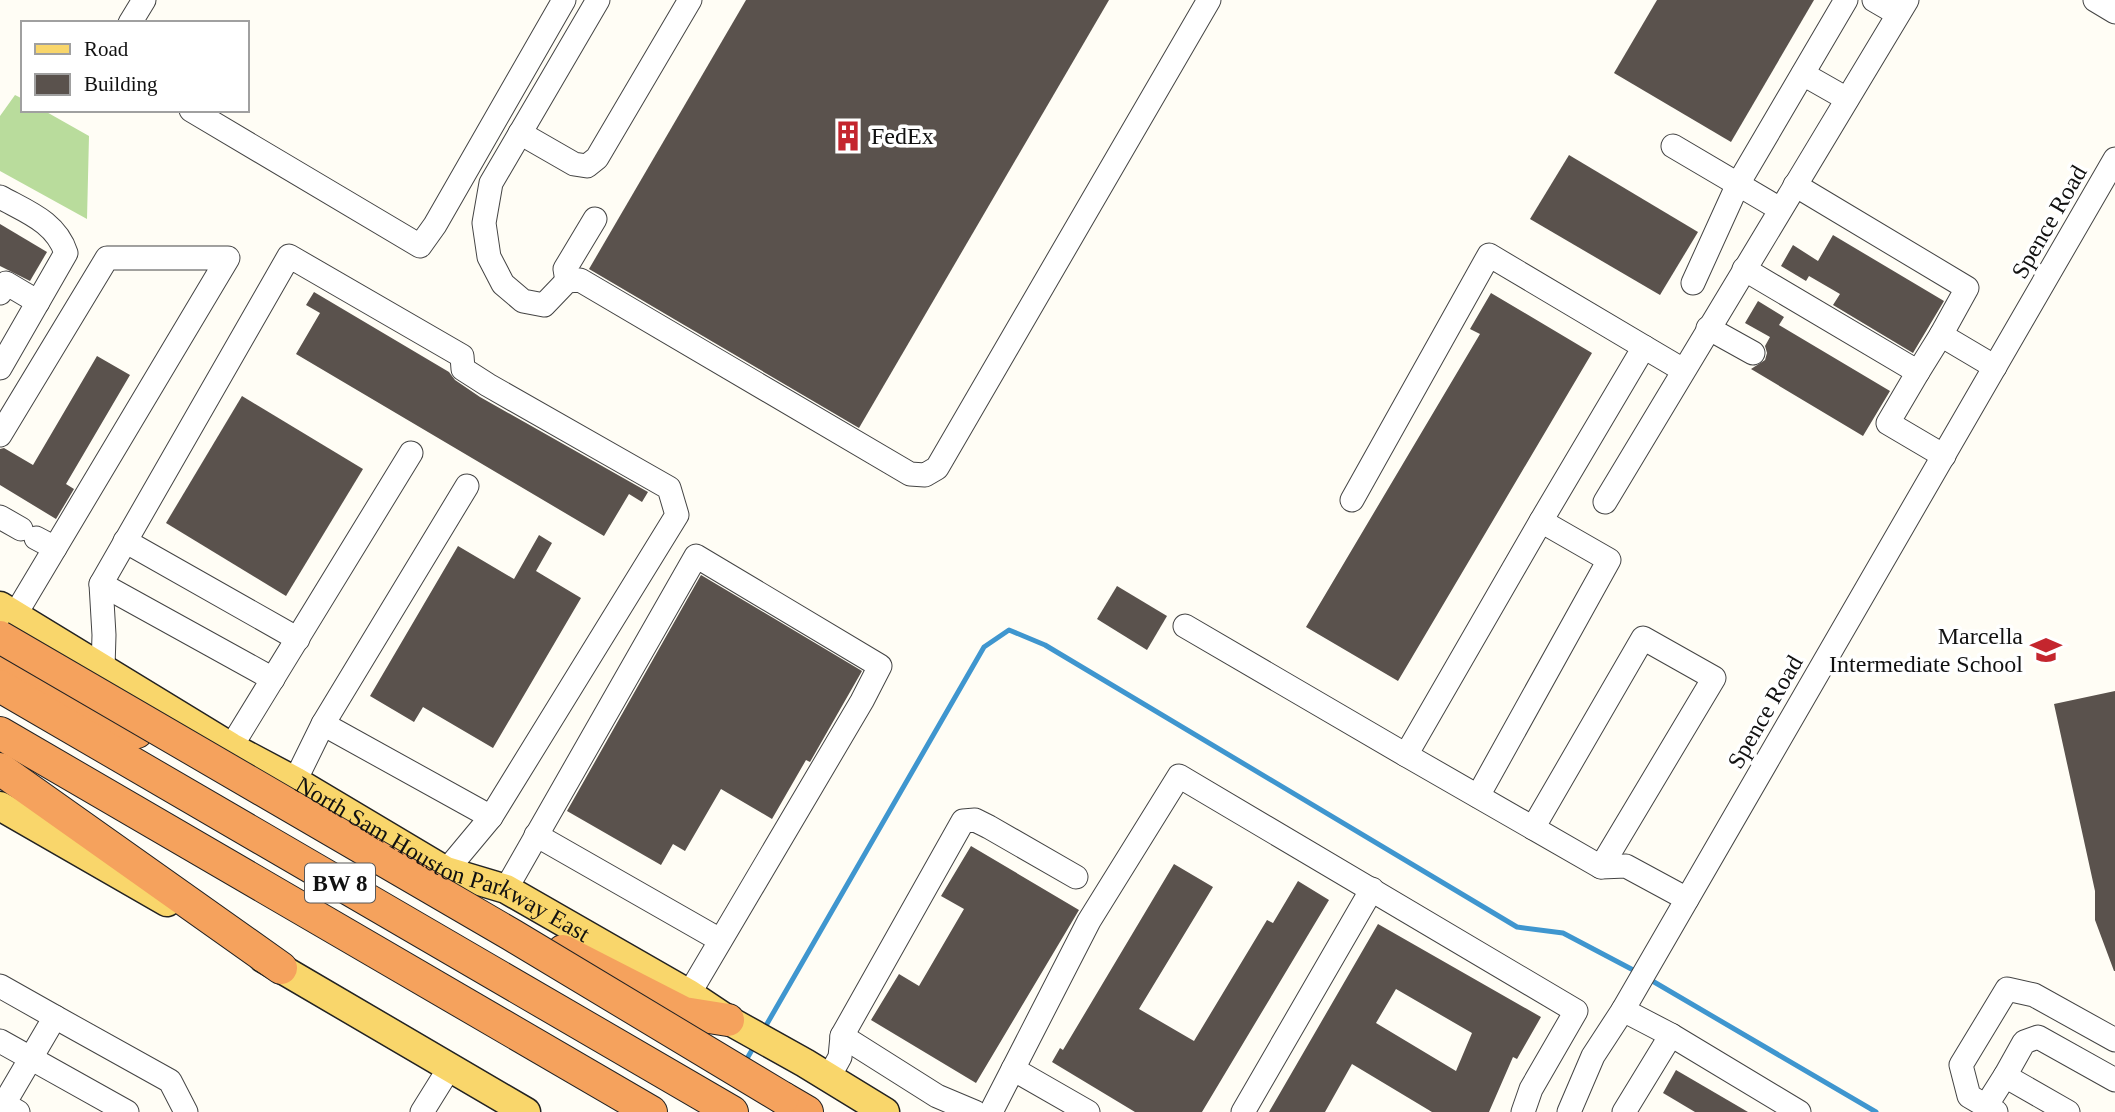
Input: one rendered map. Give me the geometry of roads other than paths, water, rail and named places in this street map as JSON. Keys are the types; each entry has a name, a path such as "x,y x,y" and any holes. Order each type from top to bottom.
{"highway":[{"path":"5,619 512,935 795,1105"},
{"path":"0,664 684,1013 728,1020"},
{"name":"BW 8","path":"0,686 732,1112"},
{"name":"BW 8","path":"0,733 651,1112"},
{"path":"0,769 281,968"}],"main road":[{"name":"North Sam Houston Parkway East","path":"5,619 103,668 231,747 295,781 446,872 506,889 689,994 728,1020 885,1112"},
{"path":"0,806 526,1112"}],"street":[{"path":"131,21 144,0"},
{"path":"194,112 419,246 435,225 564,0"},
{"path":"598,0 491,183 484,223 489,257 503,284 523,301 544,305 567,281 580,280 910,474 925,475 937,468 1209,0"},
{"path":"520,133 574,164 587,166 597,158 690,0"},
{"path":"1693,283 1738,184 1846,0"},
{"path":"1605,502 1903,7 1874,0"},
{"path":"2095,0 2115,12"},
{"path":"1803,74 1847,99"},
{"path":"1673,146 1780,209"},
{"name":"Spence Road","path":"1569,1112 1593,1056 1687,899 2115,159"},
{"path":"1795,185 1967,288 1888,423 1944,456"},
{"path":"0,197 51,226 62,240 66,253 0,368"},
{"path":"567,281 565,269 595,219"},
{"path":"1352,500 1489,255 1683,370"},
{"path":"103,668 101,584 289,256 462,356 463,369 488,385 669,488 677,515 491,817 446,872"},
{"path":"0,435 107,258 228,258 37,538 5,619"},
{"path":"1744,269 1918,372"},
{"path":"0,293 6,283 38,302"},
{"path":"1708,328 1752,353"},
{"path":"1941,335 1995,367"},
{"path":"1406,755 1644,347"},
{"path":"231,747 411,453"},
{"path":"295,781 323,724 467,486"},
{"path":"0,517 37,538"},
{"path":"1478,796 1609,560 1541,521"},
{"path":"125,541 298,639"},
{"path":"506,889 696,556 880,666 689,994"},
{"path":"101,584 274,679"},
{"path":"1185,626 1601,867 1626,866 1687,899"},
{"path":"1533,828 1643,638 1714,678 1601,867"},
{"path":"323,724 491,817"},
{"path":"990,1112 1089,921 1179,776 1576,1011 1531,1089 1523,1112"},
{"path":"829,1077 840,1057 842,1036 963,821 975,820 1076,877"},
{"path":"536,835 720,940"},
{"path":"1243,1112 1371,889"},
{"path":"0,986 170,1081 186,1112"},
{"path":"2115,1040 2034,995 2007,989 1961,1065 1969,1096 1991,1109 2024,1042 2038,1037 2115,1080"},
{"path":"1627,1002 1671,1034 1799,1112"},
{"path":"18,1112 4,1104 55,1017"},
{"path":"1624,1112 1671,1034"},
{"path":"842,1036 937,1096 975,1112"},
{"path":"0,1041 127,1112"},
{"path":"422,1112 450,1067"},
{"path":"1013,1069 1088,1112"},
{"path":"2005,1076 2068,1112"}],"waterway":[{"path":"764,1029 984,647 1009,630 1045,645 1517,927 1563,933 1637,972"},
{"path":"1649,979 1876,1112"},
{"path":"745,1062 756,1043"}],"place":[{"name":"FedEx","path":"848,136"},
{"name":"Marcella Intermediate School","path":"2046,650"}]}
